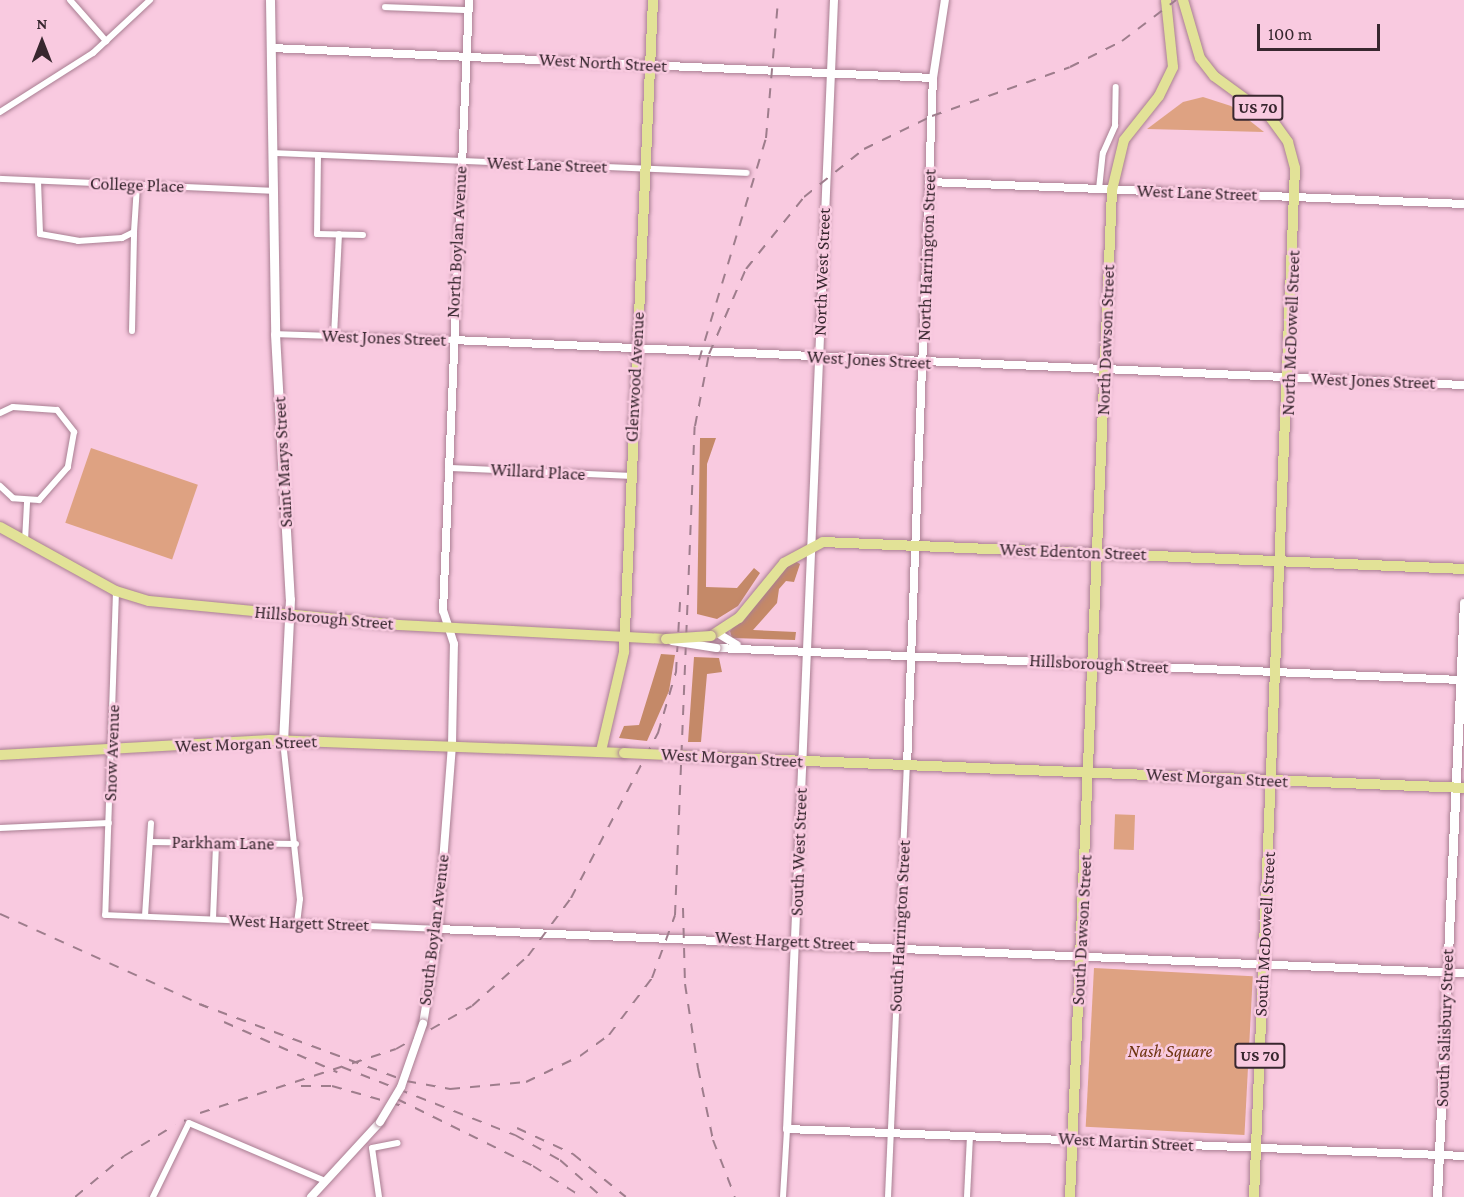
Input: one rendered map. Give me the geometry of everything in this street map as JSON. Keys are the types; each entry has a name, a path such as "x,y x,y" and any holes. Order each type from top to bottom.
{"main road":[{"name":"Saint Marys Street","path":"270,0 275,334 289,615 283,741"},
{"name":"Glenwood Avenue","path":"601,752 625,637 630,476 653,0"},
{"name":"North Dawson Street","path":"1093,664 1112,190 1124,140 1159,96 1173,67 1174,35 1166,0"},
{"name":"North McDowell Street","path":"1183,0 1190,36 1214,76 1279,128 1293,161 1296,197 1277,672"},
{"name":"Hillsborough Street","path":"0,527 116,591 177,605 448,627 625,637 666,639 717,633"},
{"name":"West Edenton Street","path":"717,633 743,614 781,566 811,547 834,542 1464,569"},
{"name":"South Salisbury Street","path":"1437,1197 1447,972 1460,788 1464,603"},
{"name":"South Dawson Street","path":"1070,1197 1093,664"},
{"name":"South McDowell Street","path":"1254,1197 1277,672"},
{"name":"West Morgan Street","path":"0,755 283,741 1460,788"}],"street":[{"path":"70,0 106,41"},
{"path":"0,112 106,41 150,0"},
{"path":"410,0 410,8"},
{"name":"North West Street","path":"807,651 834,0"},
{"name":"North Harrington Street","path":"911,656 933,78 945,0"},
{"path":"385,7 469,5"},
{"name":"North Boylan Avenue","path":"448,627 443,615 447,468 469,5"},
{"name":"West North Street","path":"272,48 933,78"},
{"path":"1099,189 1102,153 1115,126 1116,87"},
{"name":"West Lane Street","path":"274,153 747,172"},
{"path":"318,155 317,234 363,235"},
{"name":"College Place","path":"0,179 274,191"},
{"path":"38,181 40,234 92,242 134,232"},
{"name":"West Lane Street","path":"930,182 1464,204"},
{"path":"132,331 136,185"},
{"path":"334,336 339,234"},
{"name":"West Jones Street","path":"275,334 1464,385"},
{"path":"0,413 12,407 57,410 74,432 73,454 57,484 27,502"},
{"name":"Willard Place","path":"447,468 630,476"},
{"path":"0,486 27,502"},
{"path":"25,542 27,502"},
{"name":"Snow Avenue","path":"105,915 113,748 116,591"},
{"name":"South Boylan Avenue","path":"311,1197 380,1122 401,1087 423,1024 438,929 452,746 454,644 448,627"},
{"name":"Hillsborough Street","path":"717,633 737,646"},
{"name":"Hillsborough Street","path":"666,639 716,648 737,646 911,656 1461,680"},
{"name":"South West Street","path":"783,1197 807,651"},
{"name":"South Harrington Street","path":"888,1197 911,656"},
{"name":"Saint Marys Street","path":"283,741 296,844 297,923"},
{"path":"0,828 109,823"},
{"path":"146,916 151,823"},
{"name":"Parkham Lane","path":"150,842 296,844"},
{"path":"213,919 216,844"},
{"name":"West Hargett Street","path":"105,915 795,942 1464,973"},
{"path":"153,1197 186,1124 204,1128 324,1181"},
{"name":"West Martin Street","path":"787,1129 1464,1156"},
{"path":"967,1197 970,1136"},
{"path":"379,1197 372,1148 398,1143"}],"green space":[{"path":"1203,97 1231,106 1264,132 1147,129 1183,102"},
{"path":"91,448 198,485 172,559 65,523"},
{"path":"1115,814 1135,815 1134,850 1114,849"},
{"name":"Nash Square","path":"1094,968 1253,976 1244,1135 1086,1127"}],"shaded area":[{"path":"700,438 716,438 707,464 706,587 737,588 754,568 760,573 738,606 717,619 697,614"},
{"path":"793,560 800,564 794,582 786,581 779,589 777,603 753,630 796,632 795,640 732,638 730,631"},
{"path":"661,654 675,655 669,691 647,741 619,738 624,726 639,725"},
{"path":"694,657 719,658 722,672 707,674 701,742 688,742"}],"railway":[{"path":"699,360 766,138 778,0"},
{"path":"199,1004 406,1081 450,1089 526,1082 580,1056 609,1035 652,978 675,915 695,426 709,354 746,269 804,197 864,149 932,116 1070,67 1122,41 1176,0"},
{"path":"200,1113 396,1049 472,1006 528,956 571,898 658,733 676,672 680,602"},
{"path":"683,908 685,984 698,1068 713,1140 735,1197"},
{"path":"0,914 207,1007"},
{"path":"224,1022 337,1072"},
{"path":"342,1067 515,1135 560,1160 602,1197"},
{"path":"301,1086 332,1086 402,1106"},
{"path":"397,1099 533,1166 582,1197"},
{"path":"75,1197 124,1156 175,1125"},
{"path":"517,1128 573,1154 626,1197"}]}
